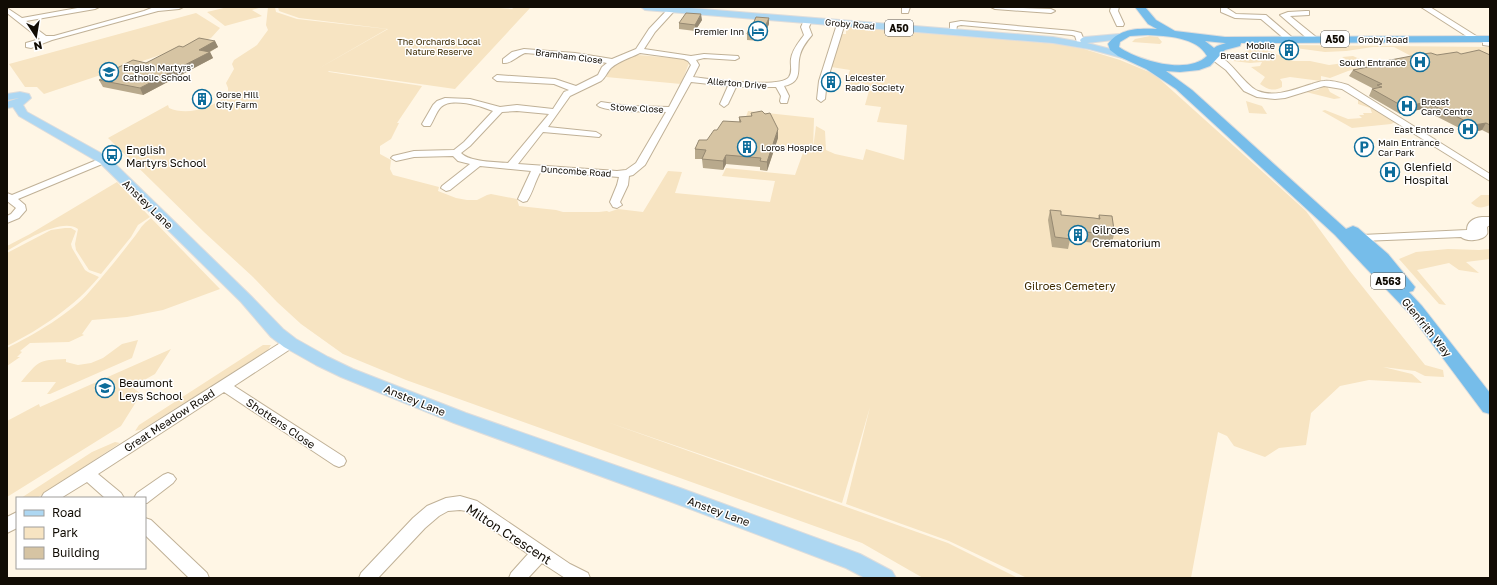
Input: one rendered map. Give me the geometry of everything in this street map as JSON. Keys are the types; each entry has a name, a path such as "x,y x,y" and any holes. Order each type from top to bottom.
{"highway":[{"path":"1122,36 1133,29 1137,23 1136,7"},
{"path":"1140,7 1152,22 1161,28 1179,35"},
{"name":"A50","path":"1148,32 1179,35 1204,45 1208,60 1176,68 1142,62 1126,56 1114,48 1113,44 1122,36 1148,32"},
{"name":"Groby Road","path":"1179,35 1224,40 1313,39 1487,42"},
{"name":"Groby Road","path":"1208,60 1216,51 1225,47 1251,43 1487,42"},
{"path":"1190,94 1186,78 1189,72 1208,60"},
{"name":"Glenfrith Way","path":"1142,62 1164,73 1190,94 1272,170 1391,267 1426,313 1490,388"},
{"name":"Glenfrith Way","path":"1361,241 1490,407"}],"main road":[{"name":"Groby Road","path":"645,7 1053,40 1090,46 1126,56"},
{"name":"Groby Road","path":"690,7 1080,40 1102,40 1122,36"},
{"name":"Anstey Lane","path":"9,100 23,114 104,160 246,299 277,333 290,343 347,373 460,418 676,495 853,561 885,578"}],"street":[{"path":"20,20 94,7"},
{"path":"31,46 29,45 157,8 179,7"},
{"path":"1115,7 1114,11 1120,24"},
{"path":"1425,7 1487,42"},
{"path":"639,51 652,31 671,8"},
{"path":"995,9 1051,11"},
{"path":"7,10 44,38 54,38"},
{"path":"1224,10 1236,16 1263,17 1290,39"},
{"path":"1306,13 1284,15 1313,39"},
{"name":"Allerton Drive","path":"688,79 771,86 791,81 797,69 794,60 802,43 808,35 806,27 808,20"},
{"path":"821,99 823,81 842,23"},
{"name":"Bramham Close","path":"506,61 525,48 613,62"},
{"path":"511,166 555,112 567,94 602,76 605,69 613,62 639,51 691,59 704,56 735,58"},
{"name":"Duncombe Road","path":"456,152 462,159 478,163 537,169 624,174 633,171 640,165 672,110 695,65 691,59"},
{"path":"1208,60 1229,68 1247,89 1262,95 1285,95 1324,83 1348,88 1490,178"},
{"path":"498,78 556,82 576,89"},
{"path":"724,104 734,83"},
{"path":"779,85 785,96 784,101"},
{"path":"427,124 438,104 446,100 484,104 499,110 517,108 555,112"},
{"name":"Stowe Close","path":"601,105 618,109 653,108 672,110"},
{"path":"396,158 414,154 456,152 467,144 499,110"},
{"path":"540,129 596,135"},
{"path":"7,220 16,216 21,210 20,207 9,197 104,160"},
{"path":"446,188 478,163"},
{"path":"523,198 528,191 529,184 537,169"},
{"path":"617,205 615,199 624,184 624,174"},
{"path":"1361,241 1475,236 1482,233 1482,226 1489,220"},
{"name":"Great Meadow Road","path":"51,497 290,343"},
{"name":"Shottens Close","path":"223,385 339,461"},
{"path":"87,473 115,497"},
{"path":"143,497 168,479"},
{"name":"Milton Crescent","path":"367,578 419,522 433,511 446,505 460,503 471,506 564,569 582,578"},
{"path":"7,526 16,520"},
{"path":"146,526 201,578"},
{"path":"517,578 540,553"}],"green space":[{"path":"228,7 262,7 252,10 262,16 225,26 207,12"},
{"name":"Gilroes Cemetery","path":"268,7 275,7 276,12 297,19 387,29 316,70 388,29 299,18 279,11 278,7 485,7 512,9 515,7 531,7 455,89 328,71 422,86 397,123 399,123 391,139 380,146 380,154 391,160 390,169 393,175 439,187 438,191 456,198 477,200 491,194 517,199 519,206 563,212 609,212 618,209 643,212 668,171 682,172 675,193 770,202 775,181 722,176 726,168 795,175 804,150 776,147 778,137 770,121 746,117 748,111 814,118 813,149 816,126 825,131 826,150 835,154 863,160 866,149 904,160 907,125 877,122 881,107 865,105 869,91 873,91 874,86 845,86 850,70 831,67 841,34 846,34 846,27 849,27 848,26 1058,44 1084,49 1120,60 1154,74 1306,211 1350,271 1425,365 1443,370 1444,377 1425,376 1415,371 1383,367 1412,374 1422,383 1369,380 1340,386 1311,413 1306,445 1279,448 1265,457 1234,446 1227,436 1218,432 1191,578 1027,578 949,541 846,504 870,407 842,503 607,422 948,543 1018,578 923,578 862,543 406,380 343,354 301,324 108,138 168,105 169,108 176,110 191,111 207,107 222,100 228,95 226,83 234,69 232,64 234,60 257,45 268,30 266,25"},
{"path":"196,13 220,28 211,38 44,94 37,87 25,87 9,64"},
{"path":"1150,36 1158,37 1162,42 1160,44 1132,42 1135,39"},
{"path":"1285,45 1490,47 1490,55 1411,56 1394,47 1373,47 1325,52 1288,47"},
{"path":"1257,46 1293,61 1310,61 1329,65 1351,62 1342,57 1353,56 1373,65 1348,71 1330,78 1321,76 1321,81 1290,77 1280,79 1282,82 1282,87 1270,89 1260,84 1265,77 1251,67 1260,66 1262,62 1250,63 1233,61 1247,50"},
{"path":"638,55 685,59 689,63 681,84 606,77 610,69 617,62"},
{"path":"1324,86 1327,86 1330,92 1341,98 1334,99 1306,92 1318,90"},
{"path":"1358,100 1365,100 1397,121 1391,124 1352,128 1322,111 1325,110 1348,119 1362,118 1359,115 1364,115 1363,113 1372,113 1370,108 1358,104"},
{"path":"1246,101 1262,106 1267,114 1249,113"},
{"path":"117,182 150,217 138,225 131,237 101,274 89,270 76,250 75,244 78,229 71,226 52,228 7,251 7,246"},
{"path":"1481,195 1490,195 1490,205 1480,207 1471,203"},
{"path":"151,218 220,289 163,310 127,317 92,320 82,334 84,335 69,342 30,343 20,351 22,352 17,357 20,357 7,366 7,348 52,323 83,299"},
{"path":"71,228 76,231 71,244 85,270 99,277 90,288 57,316 7,346 7,253 51,230"},
{"path":"1448,249 1490,249 1490,259 1466,262 1479,273 1459,270 1449,263 1417,270 1446,305 1439,304 1399,259 1416,252"},
{"path":"138,340 132,358 50,394 47,394 56,382 21,382 39,363 44,361 66,359 66,362 78,365 91,363 103,358 122,344"},
{"path":"263,345 271,345 268,350 143,429 135,431 139,425"},
{"path":"171,349 155,374 132,387 141,394 121,426 7,497 7,421 39,404 40,407"},
{"path":"115,442 120,443 39,497 23,497 92,452"}],"building":[{"path":"686,13 701,14 695,25 679,23"},
{"path":"756,17 769,18 761,35 747,34 751,24 753,24"},
{"path":"199,38 215,41 199,50 210,52 140,88 99,80 117,72 113,70 133,60 146,63 179,46 183,47"},
{"path":"1479,50 1490,55 1490,125 1486,123 1474,125 1426,102 1404,107 1372,89 1382,87 1377,85 1382,84 1353,70 1383,64 1380,62 1422,54 1431,53 1437,55 1457,52 1461,54"},
{"name":"Loros Hospice","path":"762,111 765,114 770,113 778,129 767,162 760,161 761,158 726,155 723,161 702,159 706,150 695,149 699,140 707,140 714,130 717,130 723,121 741,122 739,117 752,116 751,113"},
{"path":"1050,210 1061,211 1061,215 1100,219 1099,215 1112,216 1114,235 1069,230 1071,239 1055,237"}],"place":[{"name":"Premier Inn","path":"758,31"},
{"name":"Mobile Breast Clinic","path":"1289,50"},
{"name":"South Entrance","path":"1420,62"},
{"name":"English Martyrs' Catholic School","path":"109,72"},
{"name":"Leicester Radio Society","path":"831,82"},
{"name":"Gorse Hill City Farm","path":"202,99"},
{"name":"Breast Care Centre","path":"1407,106"},
{"name":"East Entrance","path":"1468,129"},
{"name":"Loros Hospice","path":"747,147"},
{"name":"Main Entrance Car Park","path":"1364,147"},
{"name":"English Martyrs School","path":"112,155"},
{"name":"Glenfield Hospital","path":"1390,172"},
{"name":"Gilroes Crematorium","path":"1078,235"},
{"name":"Beaumont Leys School","path":"105,388"}],"park label":[{"name":"The Orchards Local Nature Reserve","path":"439,46"}]}
